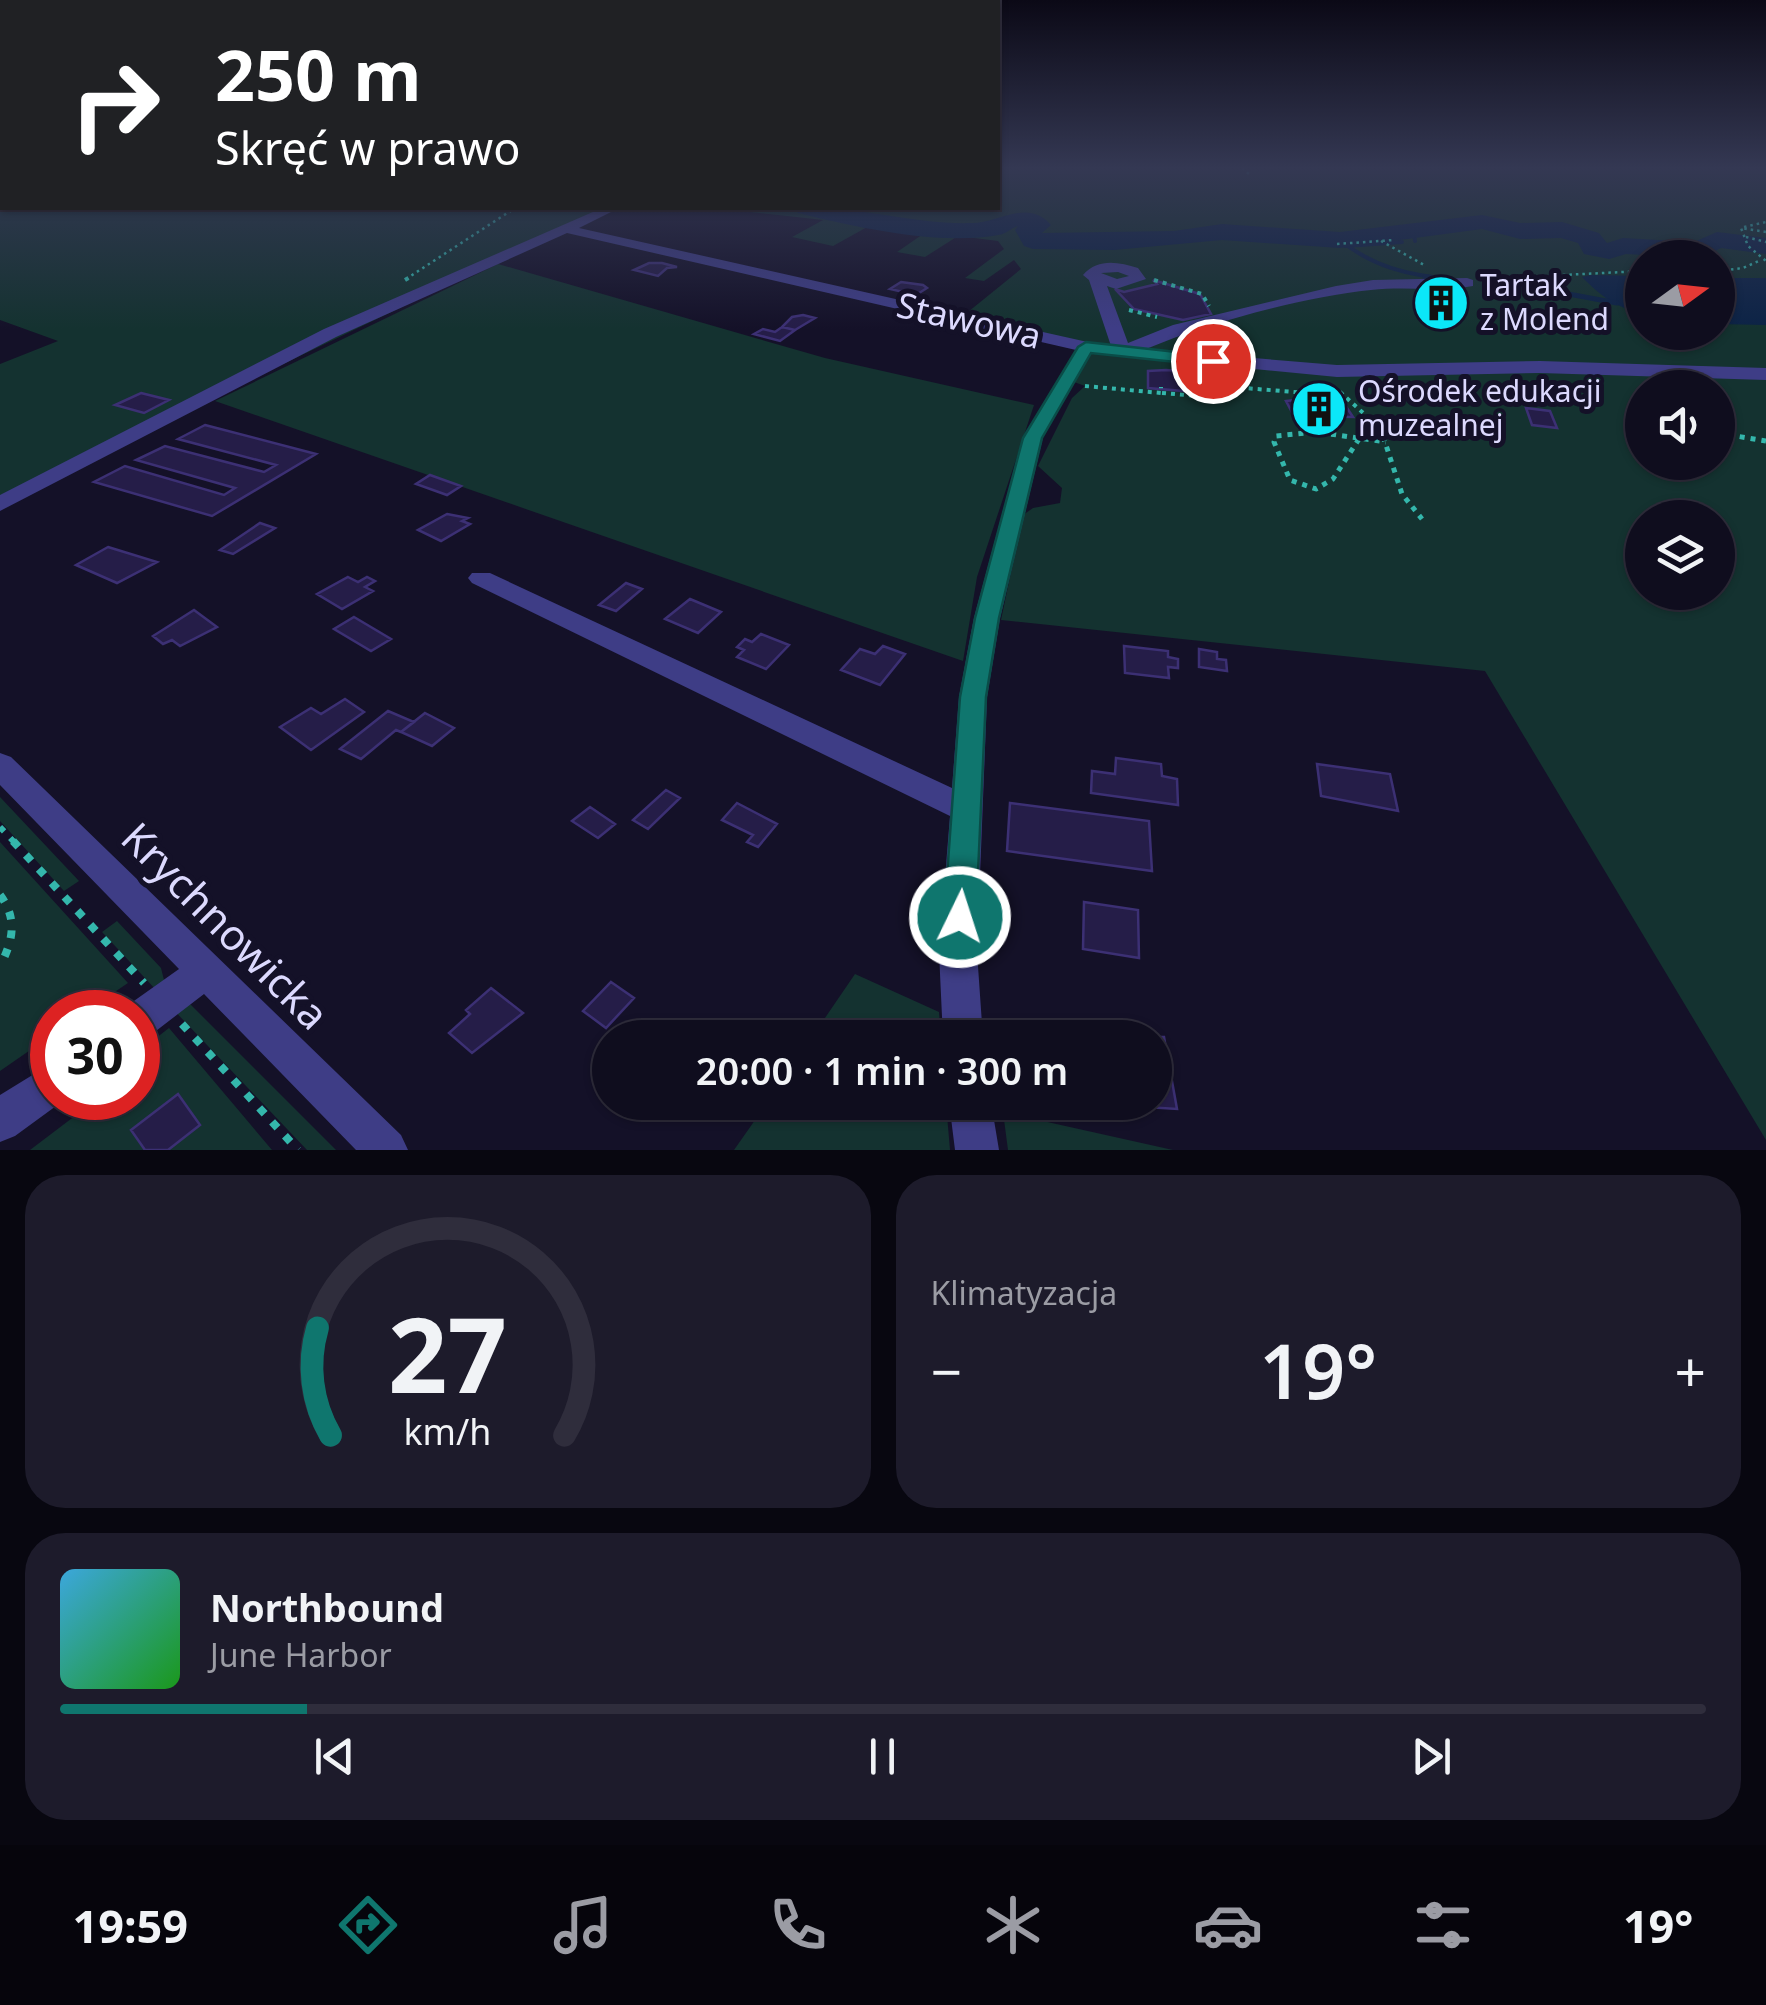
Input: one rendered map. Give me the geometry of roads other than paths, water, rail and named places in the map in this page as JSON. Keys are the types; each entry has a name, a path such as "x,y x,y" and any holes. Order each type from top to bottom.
{"street":[{"path":"0,504 330,334 540,236 583,222"},
{"name":"Stawowa","path":"568,229 1086,347 1033,438 1010,520 973,697 958,952 962,1020"},
{"path":"1122,352 1097,280 1091,273 1104,267 1126,269 1138,275"},
{"path":"1122,352 1194,326 1367,286 1464,283"},
{"path":"1086,347 1350,372 1540,367 1766,374"},
{"path":"481,578 967,810"},
{"name":"Krychnowicka","path":"0,765 386,1150"},
{"path":"160,1005 206,971"},
{"path":"0,1120 30,1099"},
{"path":"972,1120 976,1150"}],"water":[{"path":"1625,276 1625,308 1603,296 1582,277"},
{"path":"1735,278 1766,278 1766,325 1735,324"}],"waterway":[{"path":"866,222 972,231 997,228 1007,222"},
{"path":"1030,222 1039,225 1028,230 1033,241 1114,242 1222,232 1340,240 1482,222 1520,231 1562,230 1590,238 1593,248 1609,251 1623,246 1699,250 1717,240 1766,246"},
{"path":"1414,234 1415,241"},
{"path":"1340,240 1349,246"},
{"path":"1349,246 1402,242"},
{"path":"1349,246 1392,268 1450,279 1425,277"},
{"path":"1504,282 1617,303"}],"place":[{"name":"Tartak z Molend","path":"1441,303"},
{"name":"Ośrodek edukacji muzealnej","path":"1319,409"}]}
